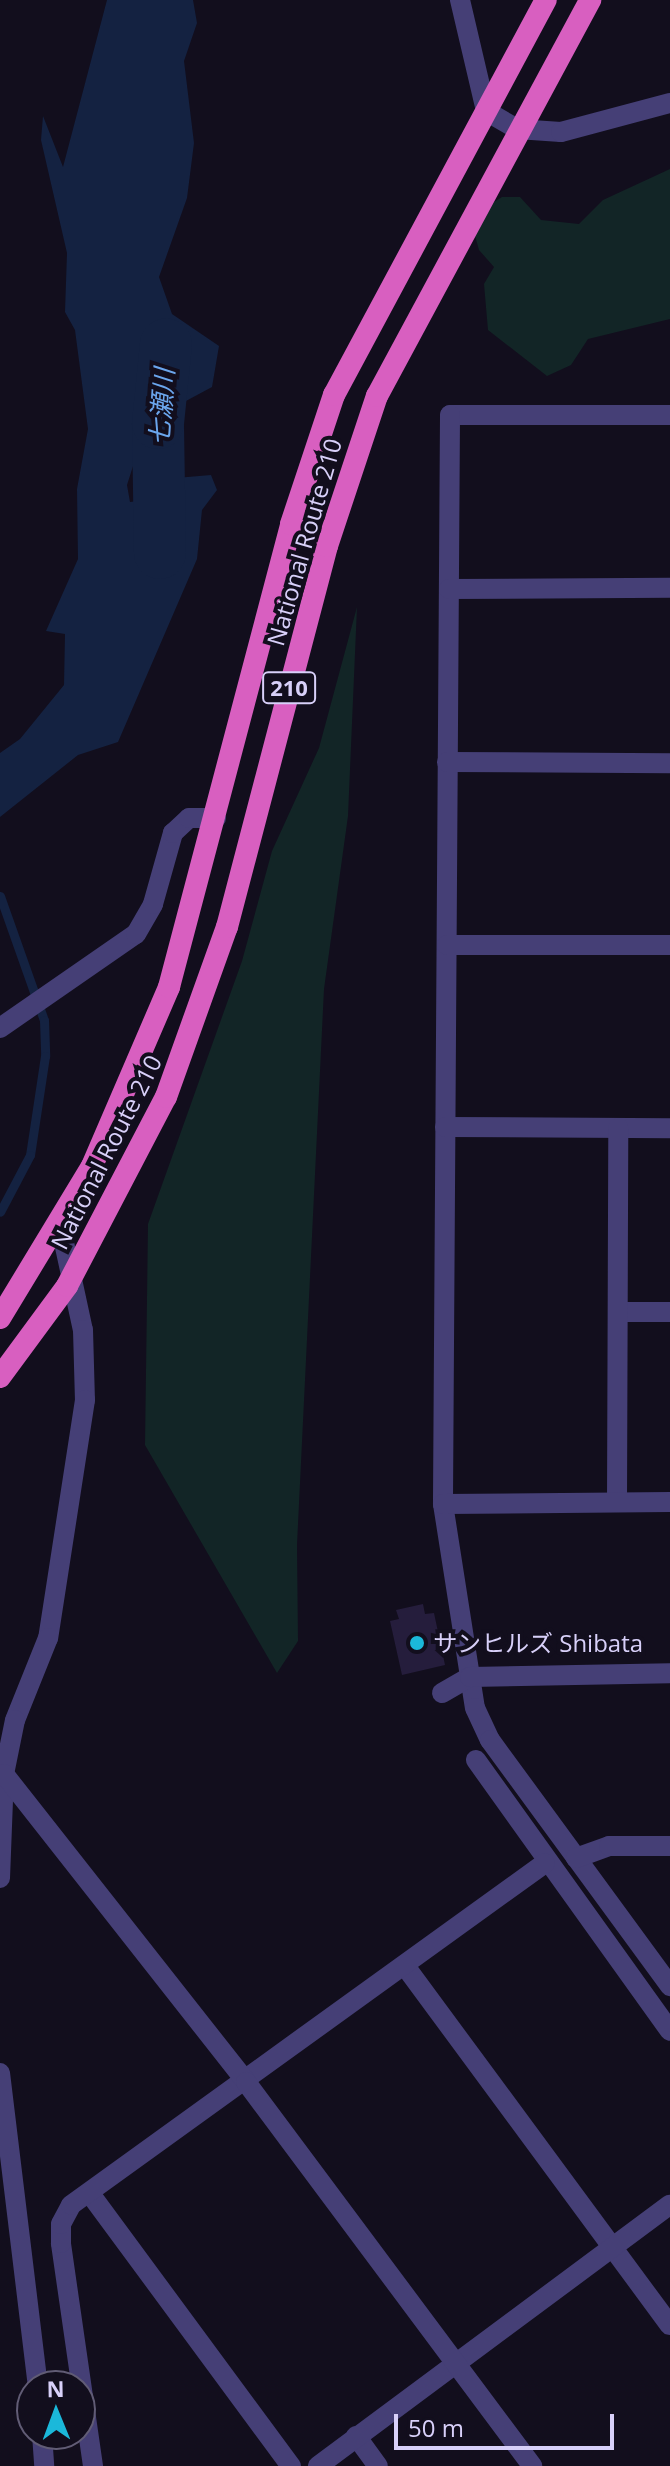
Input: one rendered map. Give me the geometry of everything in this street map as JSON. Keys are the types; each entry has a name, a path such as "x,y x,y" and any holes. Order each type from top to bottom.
{"highway":[{"name":"National Route 210","path":"0,1318 60,1224 92,1166 169,987 291,524 334,395 546,0"},
{"name":"National Route 210","path":"0,1377 73,1276 140,1153 204,997 327,546 371,410 517,129 590,0"}],"street":[{"path":"460,0 486,111 517,129 561,132 670,103"},
{"path":"670,415 450,415 443,1504 475,1708 490,1740 670,1986"},
{"path":"449,589 670,588"},
{"path":"447,762 670,763"},
{"path":"0,1028 136,934 153,904 173,833 189,818 216,818"},
{"path":"447,945 670,945"},
{"path":"445,1127 670,1128"},
{"path":"617,1502 618,1128"},
{"path":"0,1878 4,1774 15,1720 48,1638 79,1452 86,1364 73,1276 60,1224"},
{"path":"618,1312 670,1312"},
{"path":"443,1504 670,1502"},
{"path":"442,1693 470,1677 670,1673"},
{"path":"476,1760 545,1863 670,2031"},
{"path":"4,1774 246,2082 532,2466"},
{"path":"576,1858 609,1846 670,1846"},
{"path":"93,2466 61,2243 61,2224 71,2205 91,2195 545,1863"},
{"path":"405,1966 670,2325"},
{"path":"0,2073 36,2370"},
{"path":"91,2195 291,2466"},
{"path":"318,2466 670,2205"},
{"path":"356,2436 378,2466"}],"green space":[{"path":"670,169 670,319 588,339 571,365 547,376 488,330 484,284 494,267 479,250 474,232 483,209 502,197 520,197 541,220 579,224 603,200"},
{"path":"357,607 348,816 324,989 297,1545 298,1641 277,1673 145,1445 148,1224 242,961 272,851 319,748"}],"water":[{"path":"107,0 193,0 197,23 184,61 194,143 187,198 159,277 172,314 219,346 212,387 158,416 141,441 127,485 130,502 147,500 154,481 211,475 217,490 202,510 197,559 118,742 78,755 0,817 0,753 20,739 64,685 65,634 46,631 78,559 77,489 88,429 75,330 65,312 67,253 41,140 43,116 63,167"}],"building":[{"name":"サンヒルズ Shibata","path":"423,1604 425,1614 434,1613 445,1665 402,1675 390,1621 399,1619 396,1610"}],"waterway":[{"name":"七瀬川","path":"160,553 158,423 166,344"},
{"path":"0,896 44,1020 45,1056 30,1155 0,1212"}],"place":[{"name":"サンヒルズ Shibata","path":"417,1643"}]}
